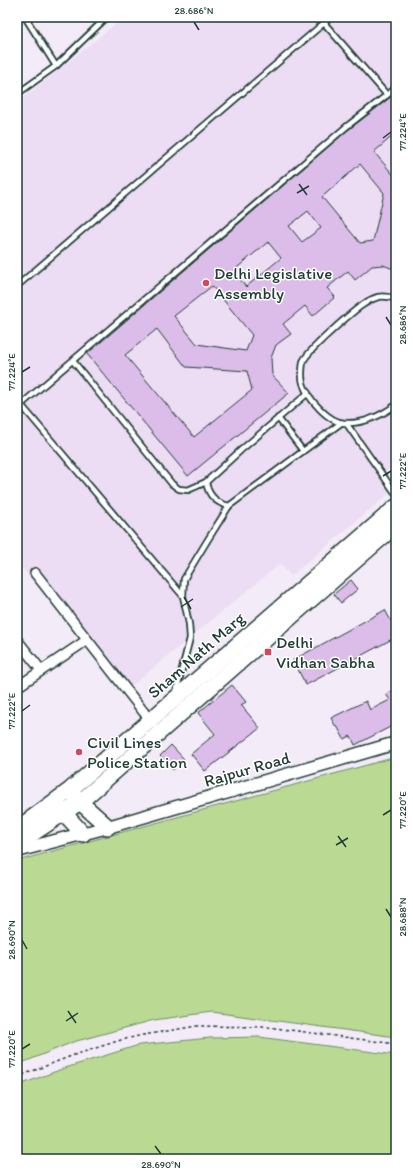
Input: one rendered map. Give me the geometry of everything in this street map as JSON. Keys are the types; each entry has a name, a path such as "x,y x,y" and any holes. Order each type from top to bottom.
{"main road":[{"name":"Sham Nath Marg","path":"75,796 150,720 396,507"},
{"name":"Sham Nath Marg","path":"17,829 59,807 75,796 184,711 396,526"},
{"path":"75,796 108,827"},
{"name":"Sham Nath Marg","path":"17,844 59,807"},
{"path":"59,807 83,834"}],"street":[{"path":"35,573 150,720"},
{"path":"17,640 41,670"},
{"path":"17,687 87,640"},
{"name":"Rajpur Road","path":"17,851 108,827 396,743"}],"lane":[{"path":"25,17 56,66"},
{"path":"17,94 56,66 107,17"},
{"path":"17,286 331,17"},
{"path":"324,23 387,95"},
{"path":"19,406 346,127 396,88"},
{"path":"396,299 378,297 364,304 310,351 303,360 302,372 303,384 308,393 326,416 344,423 396,494"},
{"path":"73,361 172,484 179,489 188,490 206,482 308,393"},
{"path":"17,400 19,406 183,596"},
{"path":"184,711 175,698 190,638 189,624 183,596 184,579 229,506 303,451 344,423 369,419 384,413 396,405"},
{"path":"278,418 303,451"},
{"path":"206,482 207,490 213,498 222,504 229,506"},
{"path":"335,579 349,573"}],"path":[{"path":"17,1077 74,1055 121,1040 197,1026 267,1027 396,1044"}],"shaded area":[{"name":"Delhi Legislative Assembly","path":"124,17 396,17 396,463 381,476 391,492 291,576 280,564 128,689 17,563 17,103"}],"green space":[{"path":"396,757 396,1037 212,1012 154,1020 73,1042 17,1065 17,861"},
{"path":"259,1037 396,1055 396,1159 17,1159 17,1086 62,1069 139,1045 210,1038"}],"building":[{"name":"Delhi Legislative Assembly","path":"396,93 396,133 374,152 396,178 396,270 383,265 372,266 355,280 348,271 327,288 335,297 313,316 305,306 283,324 291,334 276,345 271,358 272,375 289,393 188,476 87,354 348,130","holes":["360,164 384,193 373,241 360,243 322,197","308,211 321,228 302,242 289,226","268,242 281,258 246,287 233,271","212,286 252,335 246,351 197,344 174,316","157,329 186,367 247,371 252,390 194,437 125,355"]},
{"path":"351,580 358,589 341,603 334,594"},
{"path":"385,610 396,630 396,637 306,685 293,660"},
{"path":"232,685 246,702 241,705 260,728 205,771 191,754 215,734 198,713"},
{"path":"396,689 396,724 355,745 351,736 344,739 331,718 366,701 370,710 390,700 386,694"},
{"path":"171,745 184,759 173,770 160,756"}],"place":[{"name":"Delhi Legislative Assembly","path":"206,283"},
{"name":"Delhi Vidhan Sabha","path":"268,652"},
{"name":"Civil Lines Police Station","path":"79,752"}]}
